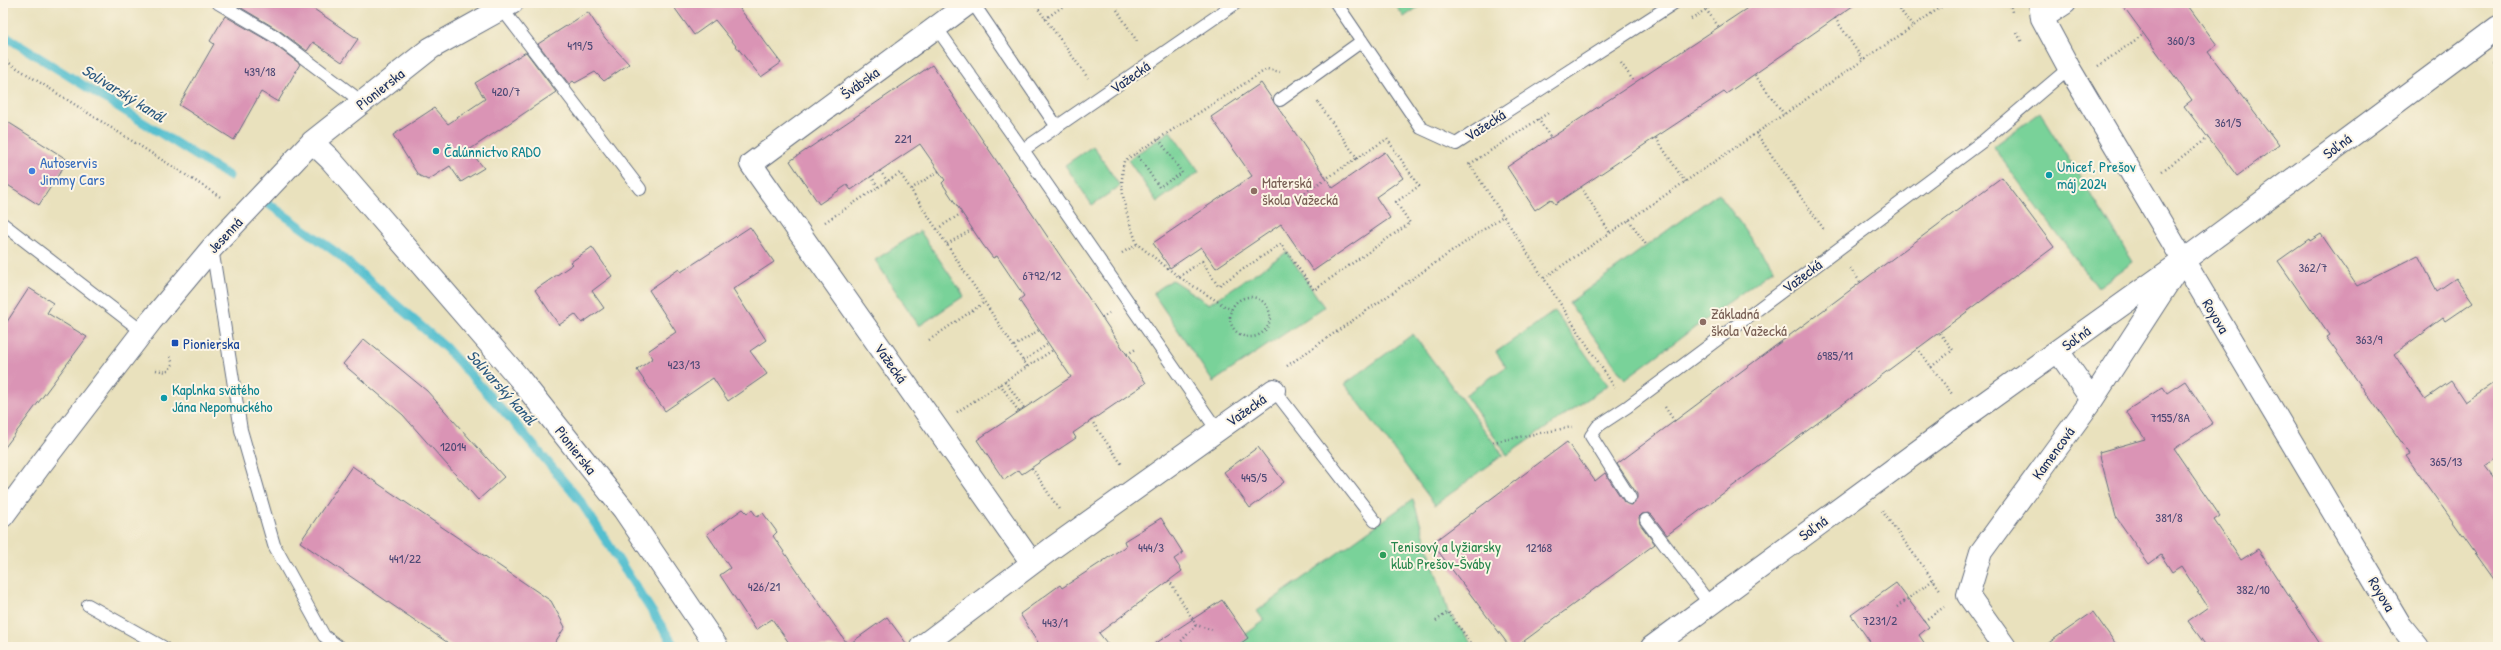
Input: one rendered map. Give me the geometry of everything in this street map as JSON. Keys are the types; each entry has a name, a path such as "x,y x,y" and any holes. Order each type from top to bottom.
{"street":[{"name":"Švábska","path":"751,164 969,3"},
{"path":"2041,11 2065,3"},
{"name":"Pionierska","path":"507,6 431,48 312,142 330,159 519,378 624,510 717,647"},
{"name":"Royova","path":"2041,11 2069,68 2183,261 2401,626 2418,647"},
{"name":"Soľná","path":"1652,647 1709,603 2183,261 2498,27"},
{"name":"Jesenná","path":"3,516 143,332 212,248 312,142"},
{"name":"Važecká","path":"751,164 1032,563"},
{"name":"Kamencová","path":"2005,647 1968,595 1981,552 2092,400 2183,261"},
{"path":"2058,351 2092,400"},
{"name":"Važecká","path":"921,647 1032,563 1274,390"}],"lane":[{"path":"218,3 276,37 362,102"},
{"path":"973,3 1057,127"},
{"name":"Važecká","path":"1023,150 1236,3"},
{"name":"Važecká","path":"1336,3 1421,128 1456,144 1674,3"},
{"path":"507,6 640,190"},
{"name":"Važecká","path":"936,27 1217,430"},
{"path":"1280,100 1362,41"},
{"name":"Važecká","path":"1630,498 1591,436 1598,426 1627,407 1983,142 2069,68"},
{"path":"3,224 143,332"},
{"path":"212,248 241,430 274,545 324,636 339,647"},
{"path":"1274,390 1374,521"},
{"path":"1646,520 1709,603"},
{"path":"88,604 163,647"}],"path":[{"path":"1034,3 1087,78 1093,74"},
{"path":"1701,3 1719,27"},
{"path":"1895,3 1912,27"},
{"path":"1544,278 1948,3"},
{"path":"1045,19 1062,7"},
{"path":"1117,10 1138,43"},
{"path":"1835,18 1863,60"},
{"path":"2093,70 2144,34"},
{"path":"1132,48 1145,39"},
{"path":"2492,60 2498,56"},
{"path":"3,59 228,202"},
{"path":"1231,310 1179,277 1137,244 1126,214 1120,180 1124,161 1267,68 1305,82 1357,158"},
{"path":"1755,75 1784,114"},
{"path":"1756,133 1838,250"},
{"path":"1656,138 1685,182"},
{"path":"2155,176 2208,138"},
{"path":"1136,153 1159,188 1182,173 1159,139"},
{"path":"1179,277 1202,261 1218,286 1281,244 1314,290 1410,223 1396,202 1419,186 1387,139 1285,206"},
{"path":"1456,144 1627,407"},
{"path":"880,171 888,182"},
{"path":"911,189 939,171"},
{"path":"819,226 900,173 1028,367"},
{"path":"871,176 879,188"},
{"path":"1581,187 1610,233"},
{"path":"937,229 962,213"},
{"path":"1274,390 1280,371 1503,216"},
{"path":"1629,220 1647,246"},
{"path":"947,244 973,229"},
{"path":"1103,265 1137,244"},
{"path":"1252,297 1263,302 1270,313 1270,319 1268,325 1259,335 1246,336 1235,330 1232,324 1231,310 1239,300 1252,297"},
{"path":"929,340 985,302"},
{"path":"1014,346 1039,330"},
{"path":"1931,368 1953,350 1939,332"},
{"path":"1023,360 1048,344"},
{"path":"936,426 1053,350"},
{"path":"156,370 167,372 174,364 169,354"},
{"path":"1005,381 1024,408"},
{"path":"1000,384 1019,412"},
{"path":"1493,442 1608,420"},
{"path":"1032,468 1062,512 1056,516"},
{"path":"1890,521 1930,576"},
{"path":"1169,580 1196,625 1213,630"},
{"path":"1897,607 1933,580"},
{"path":"1924,621 1950,603"},
{"path":"1436,621 1448,612 1474,647"},
{"path":"1176,647 1196,625"}],"green space":[{"path":"1394,3 1424,3 1404,17"},
{"path":"2040,112 2133,262 2097,288 1993,147"},
{"path":"1170,131 1199,172 1157,202 1128,160"},
{"path":"1093,146 1120,186 1092,205 1065,165"},
{"path":"1718,193 1774,269 1625,379 1569,303"},
{"path":"920,231 964,296 919,326 875,260"},
{"path":"1287,252 1324,307 1213,382 1153,293 1172,280 1209,304"},
{"path":"1555,311 1608,385 1507,455 1465,395 1506,367 1496,352"},
{"path":"1413,334 1503,455 1435,505 1345,384"},
{"name":"Tenisový a lyžiarsky klub Prešov-Šváby","path":"1413,499 1448,612 1474,647 1233,647 1231,645 1264,621 1257,611"}],"building":[{"path":"233,3 305,3 358,39 342,62 313,42 307,51 280,31"},
{"path":"671,3 740,3 737,5 781,63 761,77 715,20 694,35"},
{"path":"1755,3 1857,3 1726,94 1724,92 1555,204 1551,199 1535,210 1507,167"},
{"path":"2121,3 2186,3 2217,45 2208,52 2279,145 2237,176 2184,106 2192,100"},
{"path":"588,12 605,38 629,64 604,81 595,72 575,83 573,81 569,84 538,44"},
{"path":"225,16 272,43 300,64 278,102 261,92 234,140 179,105 214,44 210,41"},
{"path":"526,52 556,92 469,150 484,168 461,182 450,166 428,180 418,175 393,135 434,108 448,124 485,99 475,83"},
{"path":"932,65 1146,383 1073,433 1076,438 1022,474 1019,470 1004,480 977,440 1071,377 1019,300 1024,296 997,256 993,258 983,245 942,183 945,180 920,144 851,190 847,185 819,204 790,161"},
{"path":"1261,83 1333,188 1385,152 1403,178 1376,197 1390,218 1313,271 1281,224 1216,268 1201,247 1170,268 1153,243 1252,176 1211,117"},
{"name":"Autoservis Jimmy Cars","path":"3,119 68,160 39,205 3,182"},
{"path":"2002,177 2054,247 1667,535 1652,515 1649,513 1642,514 1639,517 1640,524 1655,544 1516,647 1510,647 1432,543 1567,442 1595,481 1605,473 1624,502 1630,505 1634,504 1637,494 1617,464"},
{"path":"750,227 774,262 733,289 766,340 750,351 767,374 728,401 713,378 665,411 637,370 653,358 648,351 676,332 649,290 679,269 681,272"},
{"path":"2321,234 2357,286 2418,255 2437,291 2456,278 2473,302 2445,321 2443,318 2394,354 2425,399 2451,381 2465,402 2498,380 2498,457 2485,466 2498,483 2498,585 2406,456 2410,454 2326,337 2329,335 2278,261 2309,239 2310,241"},
{"path":"592,247 612,276 592,291 604,308 582,323 575,314 559,325 535,290 573,264 571,262"},
{"path":"29,288 53,303 47,313 87,337 3,450 3,328"},
{"path":"364,339 427,391 504,477 478,500 403,415 343,364"},
{"path":"2185,381 2213,423 2174,449 2220,516 2214,520 2241,560 2258,549 2322,647 2207,647 2188,621 2208,607 2181,566 2172,572 2161,555 2149,564 2116,517 2099,452 2145,439 2126,411 2163,387 2167,393"},
{"path":"1258,447 1284,482 1250,508 1224,472"},
{"path":"352,466 551,601 565,627 552,647 454,647 300,542"},
{"path":"743,509 747,513 752,510 757,517 763,513 777,532 773,536 848,645 887,617 909,647 792,647 772,619 756,630 720,575 730,568 707,534"},
{"path":"1161,518 1183,553 1174,559 1182,571 1099,633 1110,647 1041,647 1020,614 1060,585 1062,588 1126,546 1124,541"},
{"path":"1896,583 1929,627 1919,635 1927,647 1874,647 1851,615"},
{"path":"1222,600 1248,638 1236,647 1150,647"},
{"path":"2093,612 2118,647 2043,647 2064,632"}],"waterway":[{"name":"Solivarský kanál","path":"3,35 229,176"},
{"name":"Solivarský kanál","path":"259,197 337,253 446,348 519,428 581,502 675,647"}],"place":[{"name":"Čalúnnictvo RADO","path":"436,151"},
{"name":"Autoservis Jimmy Cars","path":"32,171"},
{"name":"Unicef, Prešov máj 2024","path":"2049,175"},
{"name":"Materská škola Važecká","path":"1254,191"},
{"name":"Základná škola Važecká","path":"1703,322"},
{"name":"Pionierska","path":"175,343"},
{"name":"Kaplnka svätého Jána Nepomuckého","path":"164,398"},
{"name":"Tenisový a lyžiarsky klub Prešov-Šváby","path":"1383,555"}]}
